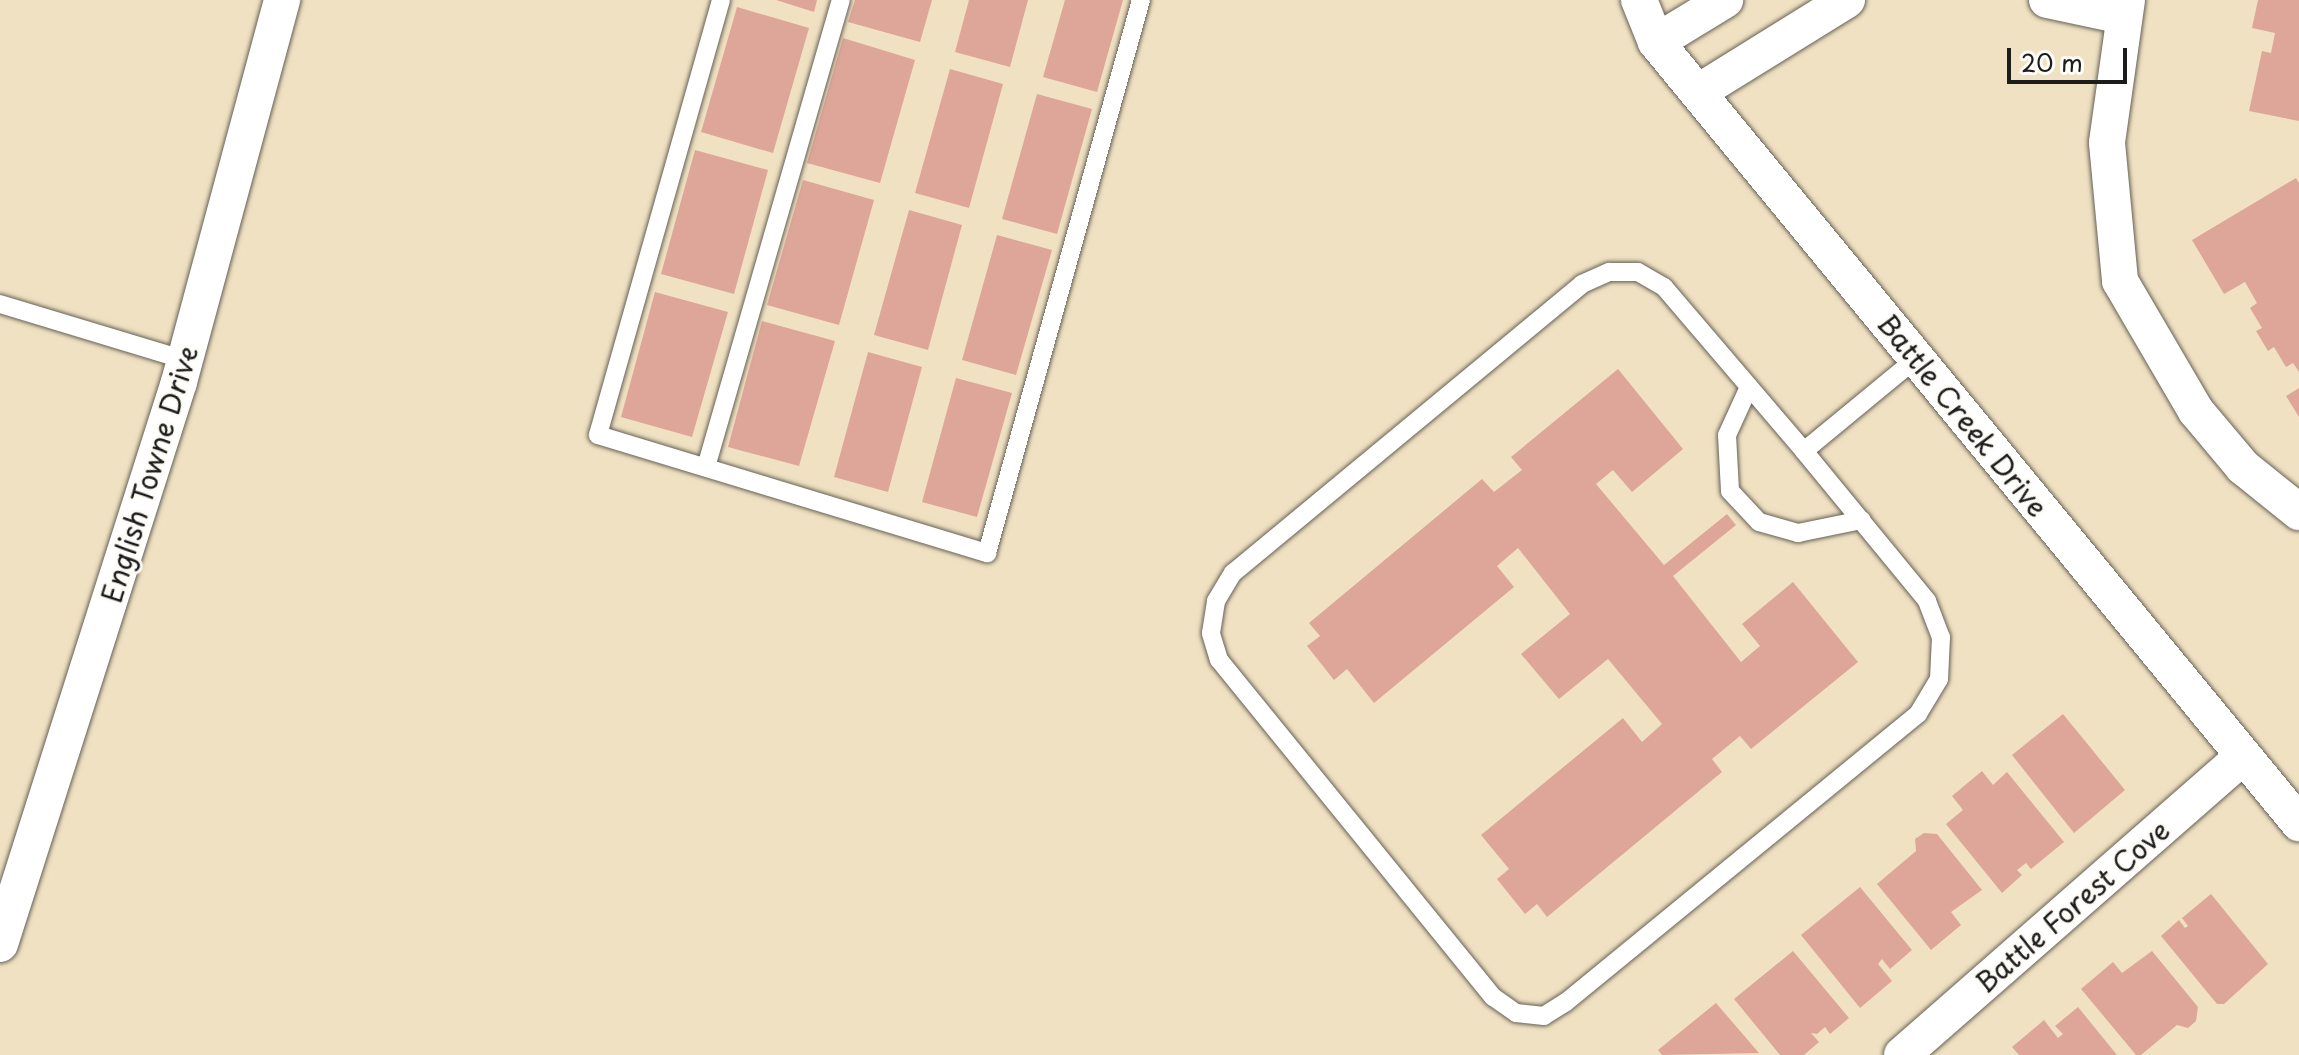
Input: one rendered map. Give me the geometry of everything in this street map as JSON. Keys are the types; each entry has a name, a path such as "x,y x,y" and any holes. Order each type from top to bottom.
{"street":[{"name":"English Towne Drive","path":"0,944 185,360 282,0"},
{"name":"Battle Creek Drive","path":"1639,0 1656,42 1700,91 2299,823"},
{"path":"1656,42 1725,0"},
{"path":"1700,91 1847,0"},
{"path":"2047,0 2125,8 2107,143 2120,281 2196,411 2243,467 2299,512"},
{"name":"Battle Forest Cove","path":"1902,1055 2242,757"}],"lane":[{"path":"721,0 598,435 987,553 1141,0"},
{"path":"706,467 841,0"},
{"path":"1609,272 1638,272 1664,287 1804,451 1927,601 1941,637 1939,679 1918,714 1566,1002 1544,1016 1516,1013 1493,997 1219,660 1211,633 1216,601 1233,573 1582,284 1609,272"},
{"path":"0,304 185,360"},
{"path":"1804,451 1917,358"},
{"path":"1749,387 1727,435 1730,491 1759,522 1798,533 1862,520"}],"building":[{"path":"776,0 817,0 814,12"},
{"path":"855,0 932,0 920,42 848,22"},
{"path":"969,0 1028,0 1010,67 955,52"},
{"path":"1065,0 1123,0 1097,92 1043,77"},
{"path":"2258,0 2299,0 2299,121 2249,111 2262,51 2271,53 2275,33 2252,28"},
{"path":"737,7 809,28 773,153 701,132"},
{"path":"843,38 915,60 880,183 807,163"},
{"path":"950,69 1003,84 969,208 915,193"},
{"path":"1037,94 1092,109 1057,234 1002,219"},
{"path":"695,150 768,170 734,294 661,274"},
{"path":"2296,178 2299,183 2299,372 2293,363 2286,367 2274,347 2268,351 2256,331 2262,328 2250,308 2257,303 2245,282 2224,294 2192,240"},
{"path":"803,180 874,200 839,325 767,305"},
{"path":"909,210 962,225 928,350 874,335"},
{"path":"997,235 1052,250 1016,375 962,360"},
{"path":"655,292 728,312 692,437 621,417"},
{"path":"762,321 835,341 799,466 728,447"},
{"path":"868,352 922,367 888,492 834,477"},
{"path":"1618,369 1683,449 1632,492 1613,470 1596,484 1664,565 1727,514 1736,525 1673,576 1741,662 1760,646 1742,624 1793,582 1858,662 1751,749 1740,736 1712,759 1722,772 1547,917 1537,904 1525,914 1497,879 1509,869 1481,835 1623,718 1642,742 1662,724 1608,659 1559,699 1521,654 1570,614 1518,548 1497,566 1514,587 1374,703 1347,669 1334,680 1307,646 1320,636 1309,623 1482,479 1494,492 1522,470 1511,457"},
{"path":"956,378 1012,393 977,517 922,502"},
{"path":"2299,388 2299,417 2286,396"},
{"path":"2063,714 2125,790 2074,833 2012,755"},
{"path":"1982,771 1993,785 2007,772 2064,842 2031,869 2026,863 2017,870 2022,875 2002,893 1946,824 1963,810 1952,796"},
{"path":"1924,833 1937,834 1982,890 1951,912 1961,925 1931,950 1877,884 1916,851 1915,839"},
{"path":"1860,887 1912,950 1890,969 1882,959 1878,964 1892,981 1860,1008 1801,935"},
{"path":"2211,894 2268,964 2224,1004 2217,1004 2161,936 2179,920 2185,928 2188,926 2182,918"},
{"path":"1793,951 1849,1018 1830,1034 1825,1027 1817,1034 1811,1033 1819,1042 1804,1055 1780,1055 1734,999"},
{"path":"2152,951 2198,1007 2196,1021 2188,1028 2177,1025 2141,1055 2136,1055 2081,989 2113,962 2122,973"},
{"path":"1716,1003 1759,1053 1662,1055 1658,1050"},
{"path":"2078,1007 2117,1055 2019,1055 2012,1047 2044,1020 2058,1038 2063,1034 2055,1026"}]}
